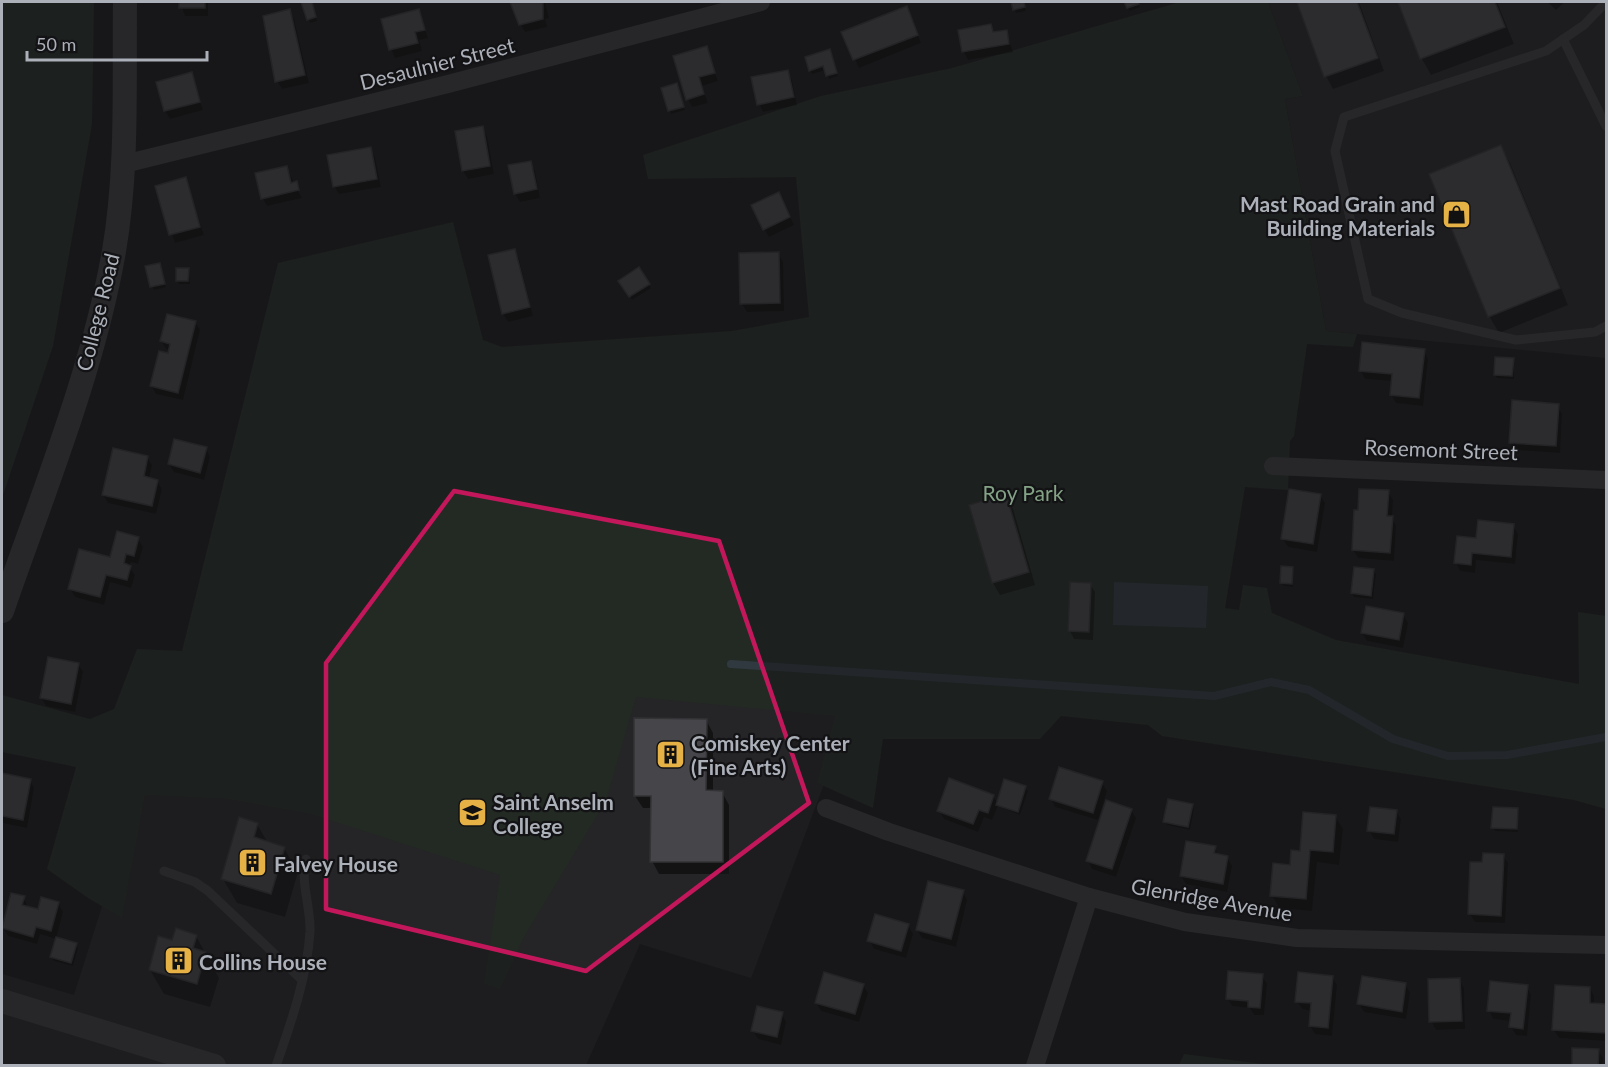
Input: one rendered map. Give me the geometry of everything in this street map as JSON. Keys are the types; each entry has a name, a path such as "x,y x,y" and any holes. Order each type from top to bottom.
{"street":[{"name":"College Road","path":"2,611 61,442 102,303 114,252 124,164 125,2"},
{"name":"Desaulnier Street","path":"124,164 448,84 761,2"},
{"name":"Rosemont Street","path":"1273,466 1606,480"},
{"name":"Glenridge Avenue","path":"826,808 888,832 1089,897 1185,922 1296,938 1606,945"},
{"path":"1035,1065 1089,897"},
{"path":"2,1001 214,1065"}],"lane":[{"path":"1606,2 1584,25 1546,51 1344,117 1335,151 1368,298 1402,313 1516,340 1595,332 1606,326"},
{"path":"1563,39 1606,126"},
{"path":"276,1065 302,980 310,931 304,874 306,859"},
{"path":"164,870 195,882 208,891 302,980"}],"highlighted area":[{"path":"454,491 719,541 809,803 586,971 326,909 326,663"}],"shaded area":[{"name":"Mast Road Grain and Building Materials","path":"1268,2 1606,2 1606,358 1326,331 1285,99 1303,96"},
{"path":"1114,582 1208,586 1206,628 1113,625"},
{"name":"Saint Anselm College","path":"179,664 862,683 751,978 640,944 586,1065 2,1065 2,974 74,995"}],"green space":[{"path":"2,2 94,2 92,124 53,346 2,498"},
{"name":"Roy Park","path":"1180,2 1268,2 1303,96 1285,99 1326,331 1357,334 1353,347 1307,344 1294,436 1290,441 1288,490 1245,487 1225,608 1239,610 1243,585 1267,588 1272,613 1336,640 1579,684 1578,612 1606,616 1606,809 1574,800 1162,736 1148,725 1061,716 1040,739 883,739 873,808 817,783 835,716 636,697 606,801 524,937 500,989 484,984 500,875 311,814 228,799 145,795 122,918 88,898 47,869 76,767 2,752 2,695 90,719 114,709 137,649 182,651 278,263 453,222 483,340 502,347 732,331 809,317 796,177 648,179 643,155 821,96 952,68"},
{"path":"1184,1054 1271,1065 1179,1065"}],"building":[{"path":"179,2 205,2 205,8 179,8"},
{"path":"301,2 312,2 316,17 307,20"},
{"path":"510,2 543,2 543,19 519,25"},
{"path":"1011,2 1024,2 1025,7 1013,10"},
{"path":"1124,2 1138,2 1139,4 1127,8"},
{"path":"1297,2 1357,2 1378,58 1324,77"},
{"path":"1398,2 1495,2 1505,27 1420,59"},
{"path":"907,6 918,35 853,60 841,32"},
{"path":"290,9 305,75 275,82 263,16"},
{"path":"419,9 425,30 415,32 418,43 389,50 381,19"},
{"path":"991,24 993,32 1007,30 1009,44 962,52 958,30"},
{"path":"707,46 715,73 699,77 704,94 686,100 673,56"},
{"path":"830,49 837,73 826,76 823,66 809,71 805,57"},
{"path":"788,70 794,97 757,105 751,77"},
{"path":"192,72 200,102 164,111 156,82"},
{"path":"677,83 684,107 668,111 661,88"},
{"path":"483,126 490,166 462,171 455,131"},
{"path":"1501,145 1560,288 1488,317 1429,174"},
{"path":"371,147 377,179 333,187 327,155"},
{"path":"531,161 537,189 514,194 508,165"},
{"path":"287,166 291,183 297,181 299,190 261,199 255,173"},
{"path":"186,177 200,227 169,235 155,186"},
{"path":"779,192 790,217 763,230 751,205"},
{"path":"515,249 530,307 502,314 488,255"},
{"path":"779,252 780,303 740,304 739,253"},
{"path":"160,263 165,284 150,287 145,266"},
{"path":"639,267 650,284 629,297 618,281"},
{"path":"176,268 189,268 188,281 176,281"},
{"path":"167,314 196,321 178,393 150,386 159,351 168,353 170,344 160,341"},
{"path":"1362,342 1425,349 1419,398 1390,395 1392,374 1359,371"},
{"path":"1495,357 1514,358 1512,376 1494,375"},
{"path":"1512,400 1559,404 1556,446 1509,443"},
{"path":"174,439 207,447 200,473 168,464"},
{"path":"113,448 148,456 144,476 158,480 152,506 102,495"},
{"path":"1289,489 1321,494 1313,544 1281,539"},
{"path":"1359,489 1389,490 1387,516 1393,516 1390,553 1352,550 1354,510 1358,510"},
{"path":"1006,494 1029,572 992,583 969,505"},
{"path":"1478,520 1514,524 1511,557 1472,553 1471,565 1454,563 1457,536 1476,538"},
{"path":"117,531 139,537 134,556 126,554 124,563 131,566 127,580 106,575 100,597 68,589 79,549 110,557"},
{"path":"1281,566 1293,567 1292,584 1280,583"},
{"path":"1354,567 1374,569 1371,596 1351,593"},
{"path":"1070,582 1091,583 1089,632 1068,631"},
{"path":"1366,606 1404,613 1399,640 1361,633"},
{"path":"48,657 79,663 71,704 40,698"},
{"name":"Comiskey Center (Fine Arts)","path":"634,718 707,719 706,790 723,791 723,862 650,862 651,796 634,796"},
{"path":"1059,767 1103,781 1093,813 1049,799"},
{"path":"2,773 31,779 23,820 2,816"},
{"path":"949,778 994,795 988,813 979,810 973,824 937,811"},
{"path":"1004,779 1026,786 1018,812 996,805"},
{"path":"1168,799 1193,804 1188,827 1163,822"},
{"path":"1106,800 1132,809 1112,869 1086,861"},
{"path":"1370,807 1397,810 1394,834 1367,831"},
{"path":"1493,807 1518,808 1517,829 1491,828"},
{"path":"1303,812 1336,815 1333,852 1310,850 1306,899 1270,896 1273,863 1290,865 1291,850 1300,851"},
{"name":"Falvey House","path":"239,817 258,823 254,837 285,847 271,894 221,879"},
{"path":"1186,841 1216,846 1214,853 1228,856 1223,884 1180,876"},
{"path":"1483,853 1504,854 1501,916 1468,914 1470,862 1482,862"},
{"path":"928,881 964,890 951,939 916,930"},
{"path":"11,893 25,896 22,905 38,909 41,897 59,902 51,931 36,927 33,937 2,928"},
{"path":"875,914 909,924 901,951 867,941"},
{"name":"Collins House","path":"176,928 197,935 193,948 206,952 197,984 149,970 158,936 172,940"},
{"path":"56,937 77,943 71,963 50,957"},
{"path":"1228,971 1263,974 1260,1008 1248,1007 1248,1001 1226,999"},
{"path":"824,972 864,984 855,1014 815,1003"},
{"path":"1298,972 1333,976 1328,1028 1309,1026 1311,1003 1295,1002"},
{"path":"1362,976 1406,983 1402,1012 1357,1004"},
{"path":"1460,978 1462,1021 1429,1022 1428,979"},
{"path":"1490,981 1528,985 1523,1029 1509,1027 1511,1013 1487,1011"},
{"path":"1555,985 1590,987 1590,1003 1606,1004 1606,1033 1552,1030"},
{"path":"757,1006 783,1012 777,1037 751,1031"},
{"path":"1572,1048 1599,1049 1598,1066 1572,1066"}],"waterway":[{"path":"731,664 1214,696 1271,682 1309,690 1393,739 1448,756 1507,755 1606,737"}],"place":[{"name":"Mast Road Grain and Building Materials","path":"1456,215"},
{"name":"Comiskey Center (Fine Arts)","path":"670,754"},
{"name":"Saint Anselm College","path":"472,813"},
{"name":"Falvey House","path":"253,863"},
{"name":"Collins House","path":"178,961"}]}
